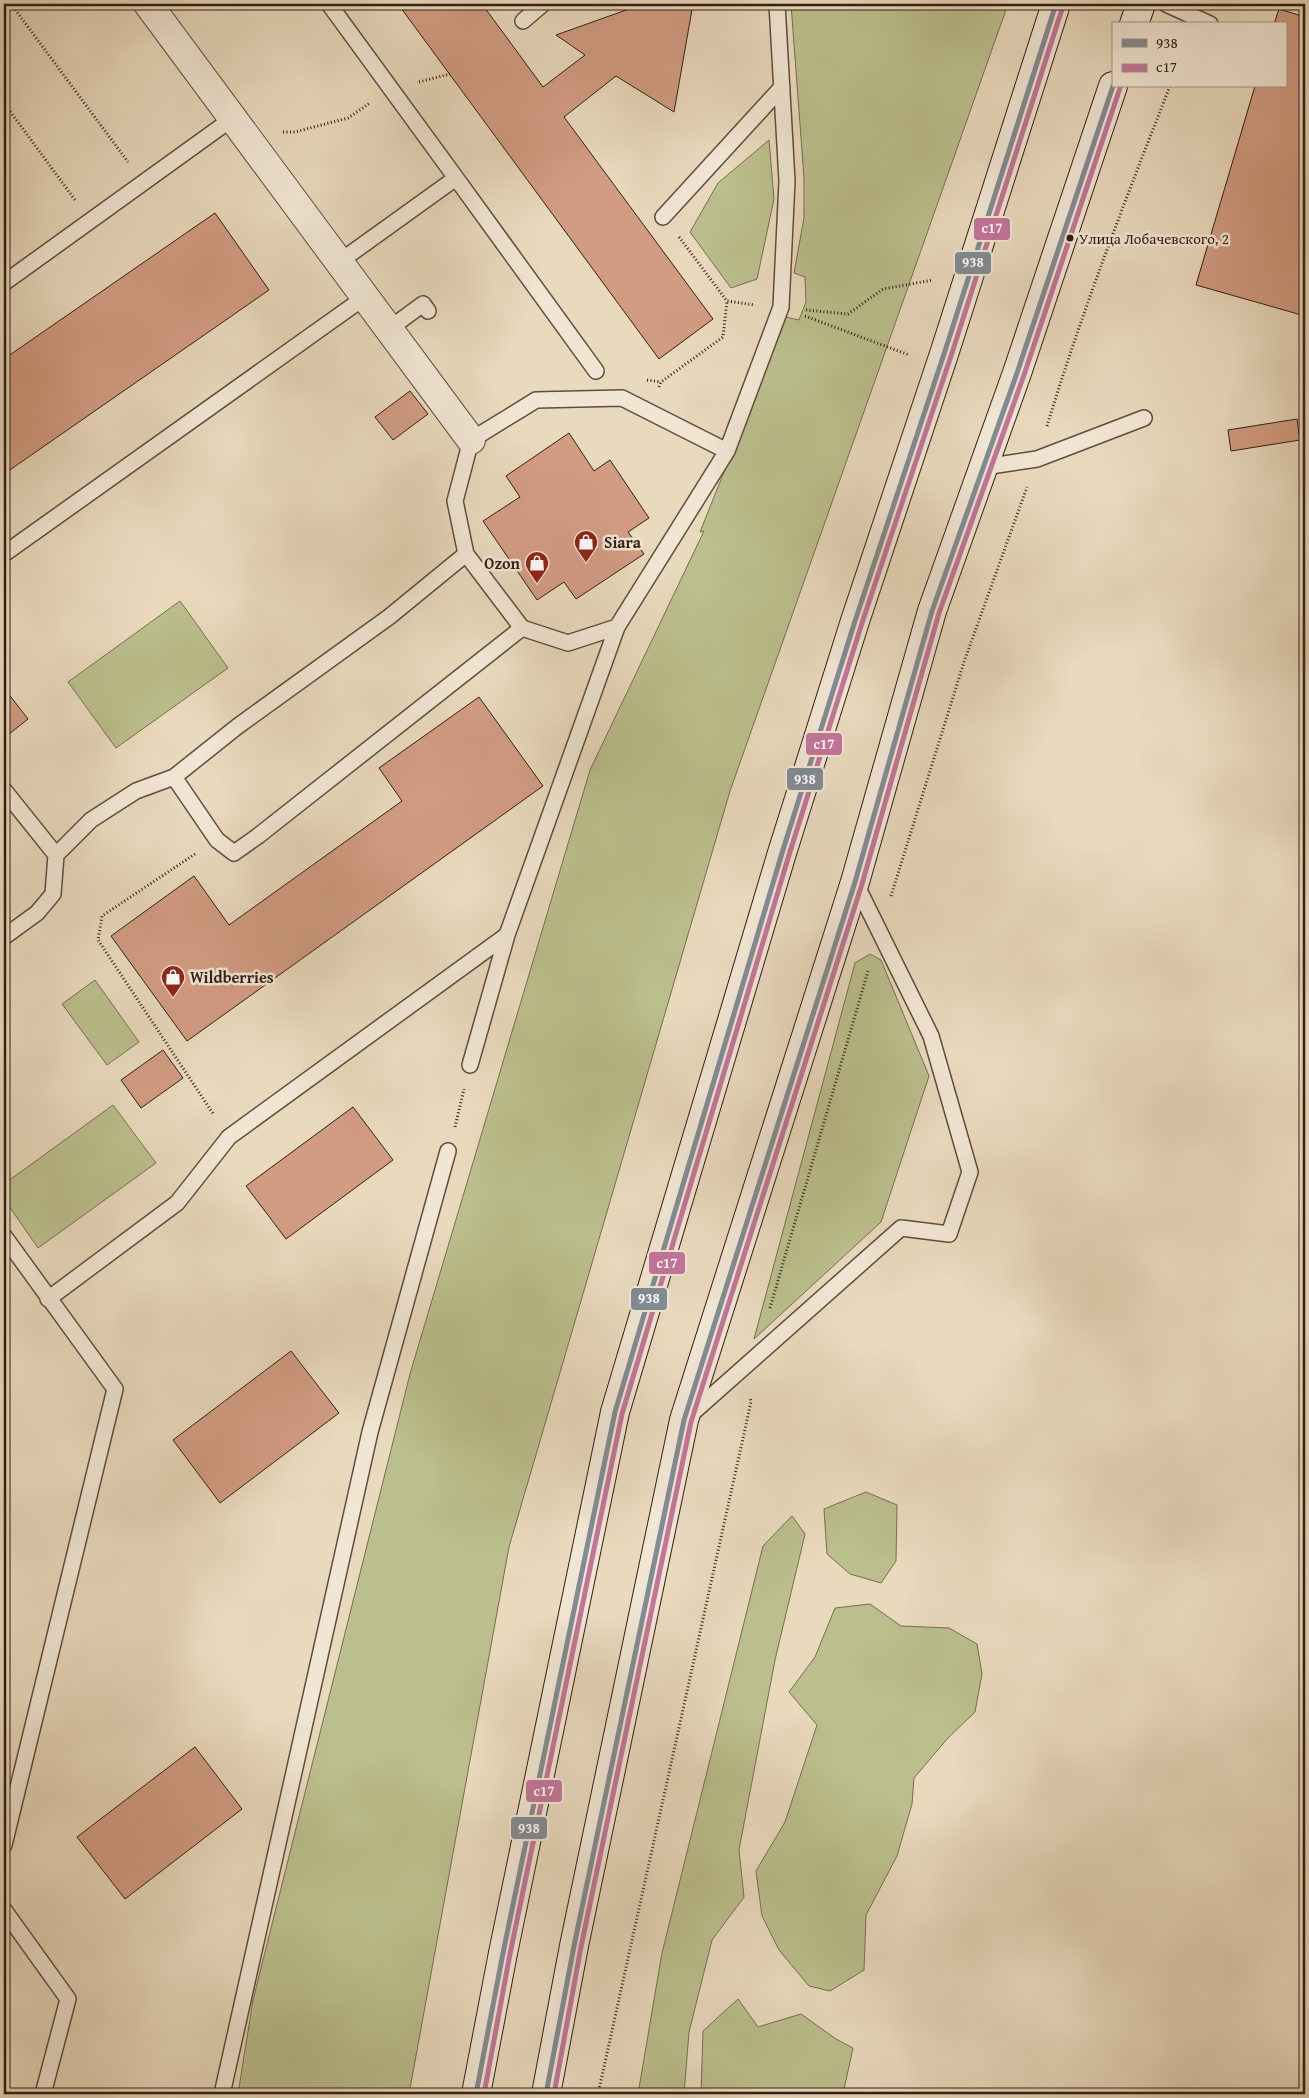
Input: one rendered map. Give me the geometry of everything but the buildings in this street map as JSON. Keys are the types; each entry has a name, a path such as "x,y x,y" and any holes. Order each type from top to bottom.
{"main road":[{"path":"148,4 471,440"},
{"path":"476,2094 503,1953 615,1412 788,834 1056,4"},
{"path":"1135,22 1141,4"},
{"path":"546,2094 574,1946 684,1420 855,882 932,611 984,467 1112,88"}],"lane":[{"path":"329,4 596,371"},
{"path":"523,21 543,4"},
{"path":"470,1065 507,935 617,627 727,451 781,307 787,181 777,4"},
{"path":"1166,4 1206,22"},
{"path":"663,216 782,87"},
{"path":"4,283 143,182 239,126"},
{"path":"339,262 456,178"},
{"path":"4,554 365,297"},
{"path":"389,329 423,304 428,311"},
{"path":"617,627 568,643 522,628 466,554 455,501 471,440 536,400 622,398 727,451"},
{"path":"984,467 1037,459 1144,418"},
{"path":"4,937 37,912 53,894 56,854 91,820 136,792 174,777 238,726 389,618 466,554"},
{"path":"174,777 217,840 234,853 522,628"},
{"path":"4,790 56,854"},
{"path":"684,1420 901,1228 949,1234 970,1172 931,1036 855,882"},
{"path":"48,1299 177,1203 229,1137 507,935"},
{"path":"222,2094 370,1432 448,1151"},
{"path":"4,1236 115,1389 4,1845"},
{"path":"4,1910 68,1999 42,2094"}],"path":[{"path":"11,4 143,182"},
{"path":"769,1313 879,932 964,662 1037,459 1059,386 1169,88"},
{"path":"239,126 295,132 348,118 391,89"},
{"path":"4,103 90,221"},
{"path":"661,382 723,337 727,302 663,216"},
{"path":"727,302 848,314 883,289 940,279"},
{"path":"781,307 910,355"},
{"path":"217,840 102,916 98,940 229,1137"},
{"path":"448,1151 470,1065"},
{"path":"598,2094 751,1402 742,1369"}],"green space":[{"path":"791,4 1008,4 730,791 509,1547 409,2094 238,2094 253,2000 410,1374 590,770 704,531 700,532 786,317 799,320 806,302 805,277 794,273 804,218 804,178"},
{"path":"769,140 774,199 757,279 731,288 690,232 718,183"},
{"path":"180,601 228,668 116,748 68,682"},
{"path":"870,954 881,960 929,1076 881,1222 754,1339 855,963"},
{"path":"95,980 139,1042 107,1065 62,1004"},
{"path":"113,1105 156,1163 38,1248 4,1199 4,1184"},
{"path":"866,1492 897,1505 896,1561 881,1583 850,1574 827,1554 824,1509"},
{"path":"792,1516 805,1534 775,1660 739,1850 744,1897 712,1940 689,2032 684,2094 638,2094 662,1953 763,1546"},
{"path":"870,1604 901,1626 949,1628 977,1644 982,1674 975,1712 948,1738 914,1778 912,1804 897,1856 866,1915 864,1970 830,1991 809,1986 779,1950 762,1916 756,1871 785,1822 817,1725 789,1692 815,1657 835,1608"},
{"path":"738,1999 758,2027 801,2014 836,2039 853,2048 843,2094 701,2094 703,2031"}],"transit line":[{"name":"938","path":"476,2094 503,1953 615,1412 782,853 855,621 945,351 1056,4"},
{"name":"с17","path":"484,2094 510,1954 622,1414 789,855 862,623 952,353 1063,6"},
{"name":"938","path":"546,2094 574,1946 684,1420 855,882 932,611 1017,373 1112,88"},
{"name":"с17","path":"554,2094 581,1947 691,1422 862,884 939,613 1024,375 1120,88"}],"place":[{"name":"Улица Лобачевского, 2","path":"1070,238"},
{"name":"Siara","path":"586,563"},
{"name":"Ozon","path":"537,584"},
{"name":"Wildberries","path":"173,998"}]}
